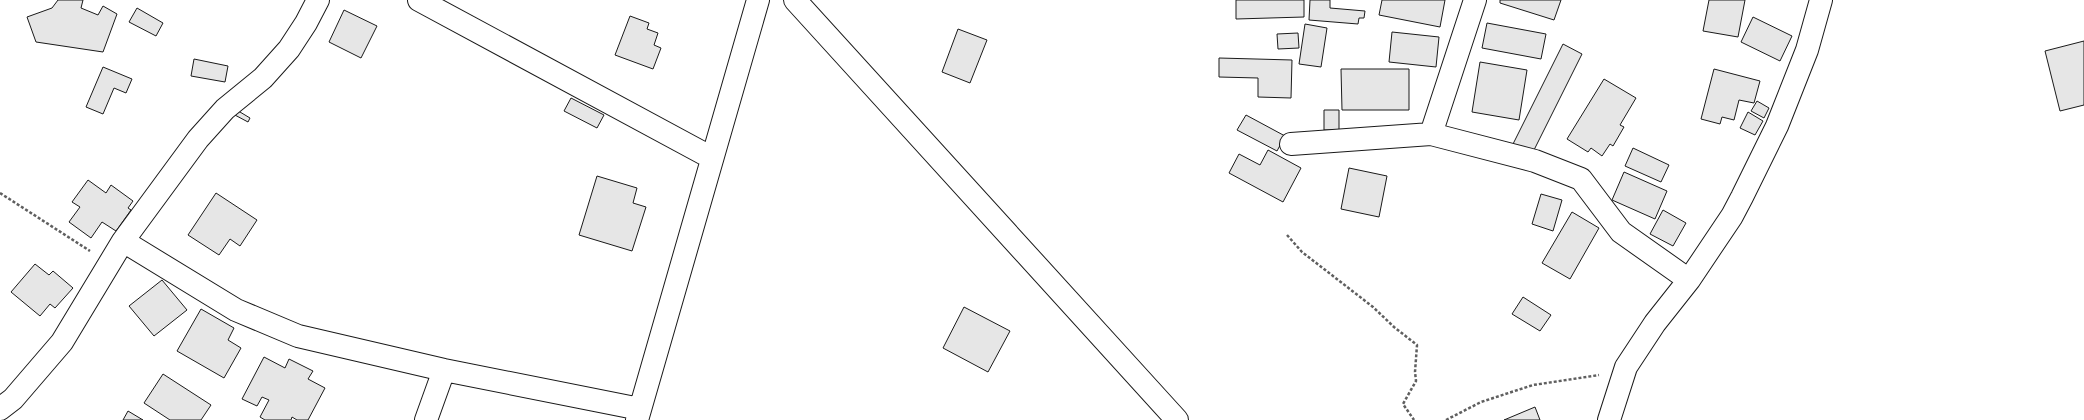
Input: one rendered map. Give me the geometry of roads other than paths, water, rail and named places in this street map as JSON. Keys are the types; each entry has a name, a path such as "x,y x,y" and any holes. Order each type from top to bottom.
{"street":[{"path":"3,420 7,404 62,342 123,241 198,139 225,109 263,78 289,49 306,23 318,0"},
{"path":"419,0 712,158"},
{"path":"123,241 236,310 298,336 639,414 758,0"},
{"path":"796,0 1177,420"},
{"path":"1431,134 1475,0"},
{"path":"1609,420 1625,371 1655,323 1689,280 1732,216 1777,126 1807,50 1822,0"},
{"path":"1291,144 1431,134 1535,161 1577,177 1592,192 1621,232 1689,280"},
{"path":"426,420 444,370"}]}
